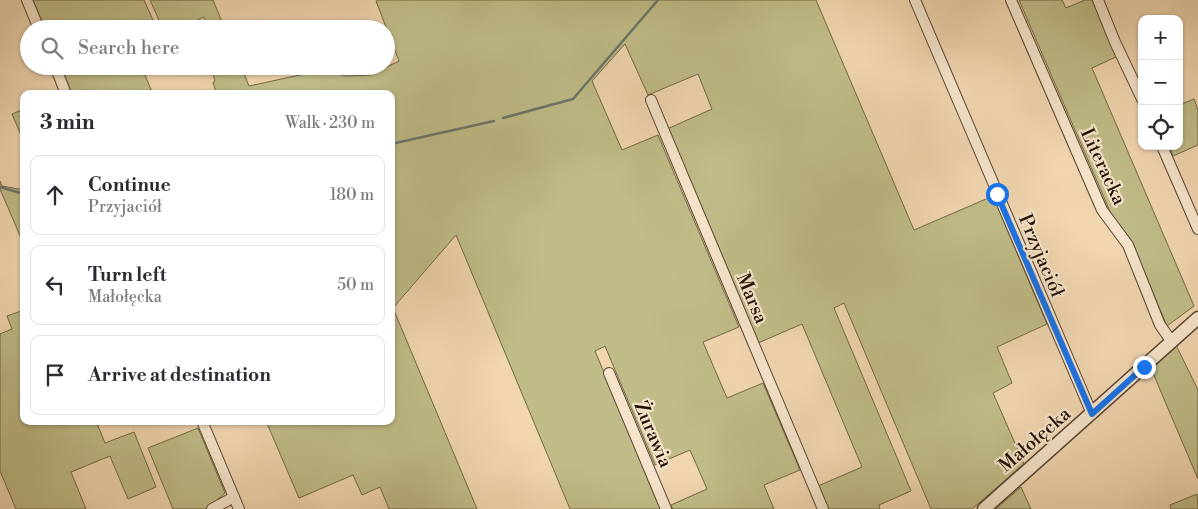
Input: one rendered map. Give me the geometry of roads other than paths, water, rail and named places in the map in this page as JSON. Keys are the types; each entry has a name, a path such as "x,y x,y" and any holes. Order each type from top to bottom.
{"street":[{"path":"27,0 35,20"},
{"name":"Przyjaciół","path":"915,0 1092,414"},
{"name":"Literacka","path":"1011,0 1102,210 1128,245 1160,325 1172,342"},
{"path":"1098,0 1138,91"},
{"path":"59,75 64,90"},
{"name":"Marsa","path":"651,100 823,509"},
{"path":"1164,150 1198,229"},
{"name":"Małołęcka","path":"984,509 1198,318"},
{"name":"Żurawia","path":"609,373 666,509"},
{"path":"204,425 239,509"},
{"path":"212,509 234,497"}],"waterway":[{"path":"503,118 573,99 658,0"},
{"path":"395,143 494,121"},
{"path":"0,187 20,193"}]}
